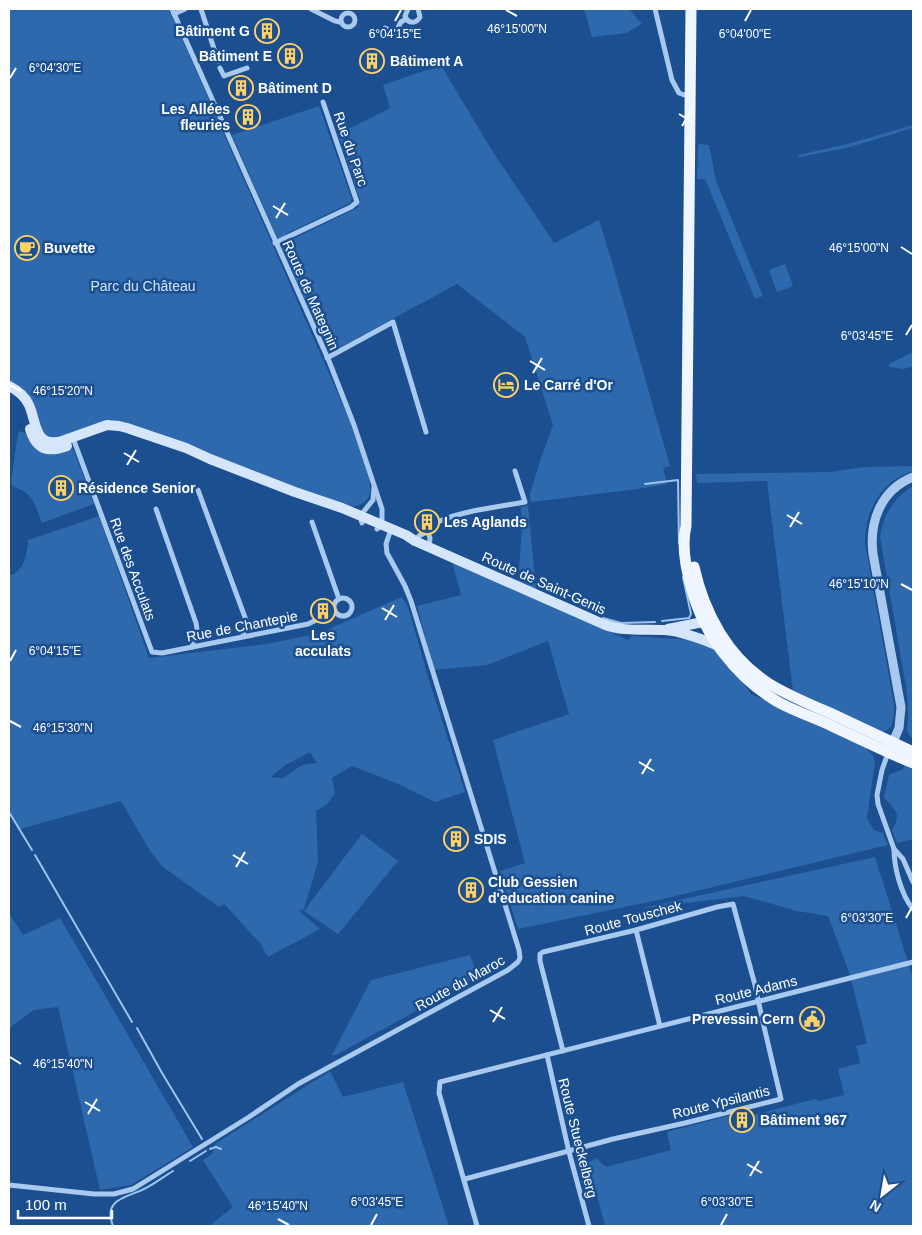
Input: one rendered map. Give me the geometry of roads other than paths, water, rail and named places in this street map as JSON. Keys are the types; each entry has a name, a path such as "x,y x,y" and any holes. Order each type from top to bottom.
{"main road":[{"path":"691,9 686,526 684,536 688,574 693,596 720,647 749,680 778,702 891,747 913,752"},
{"name":"Route de Saint-Genis","path":"9,386 21,394 28,402 37,432 43,439 47,442 56,443 74,441"},
{"name":"Route de Saint-Genis","path":"9,393 21,405 32,435 40,446 52,450 74,441 115,431 210,459 308,496 429,547 609,627 631,630 710,627"},
{"path":"710,627 741,661 768,683 891,747 913,764"},
{"path":"697,638 705,637 710,627"},
{"name":"Route de Saint-Genis","path":"667,630 697,638 720,647"}],"street":[{"path":"173,11 185,9"},
{"path":"201,9 218,61"},
{"path":"311,9 340,22 344,26 352,25 354,17 351,11 342,15 340,22"},
{"path":"408,9 405,13 406,19 412,23 418,21 420,14 418,9"},
{"path":"655,9 672,80 679,93 691,97"},
{"name":"Route de Mategnin","path":"173,11 327,358 354,424 382,509 385,529"},
{"path":"386,28 395,33 401,22 406,19"},
{"path":"220,68 224,76 247,68"},
{"name":"Rue du Parc","path":"275,244 351,207 356,202 323,102"},
{"path":"327,358 393,322 426,432"},
{"name":"Rue des Acculats","path":"74,441 152,652"},
{"path":"415,541 421,534 428,532 435,524 444,519 525,502 515,471"},
{"path":"913,477 899,484 886,497 876,514 872,532 873,554 901,707 899,728 882,770 876,795 894,849 897,873 909,904 913,909"},
{"path":"361,519 373,500 374,484"},
{"path":"198,490 246,620 243,636"},
{"path":"156,509 196,623 192,647"},
{"path":"312,522 339,599"},
{"name":"Route du Maroc","path":"9,1185 94,1194 114,1194 133,1189 298,1084 508,970 520,958 514,932 411,601 406,586 387,553 385,529"},
{"path":"428,532 430,538 429,547"},
{"path":"339,599 349,600 351,605 351,611 344,616 335,611 335,603 339,599"},
{"name":"Rue de Chantepie","path":"152,652 157,653 192,647 308,624 335,611"},
{"path":"894,849 903,859 913,882"},
{"name":"Route Touschek","path":"563,1051 540,961 540,954 636,930 709,909 733,904 759,1001"},
{"path":"636,930 660,1026"},
{"name":"Route Adams","path":"465,1179 440,1093 440,1082 913,962"},
{"name":"Route Ypsilantis","path":"569,1152 781,1099 759,1001"},
{"name":"Route Stueckelberg","path":"547,1055 569,1152 589,1226"},
{"path":"477,1226 465,1179 569,1152"}],"waterway":[{"path":"645,484 678,480 679,543"},
{"path":"662,621 689,618 691,614 683,577"},
{"path":"603,618 621,623 655,622"},
{"path":"9,812 32,850"},
{"path":"35,855 132,1022"},
{"path":"137,1028 202,1139"},
{"path":"210,1149 216,1147 221,1149"},
{"path":"190,1161 206,1151"},
{"path":"113,1226 111,1211 117,1201 146,1188 173,1171"}],"place":[{"name":"Bâtiment G","path":"267,31"},
{"name":"Bâtiment E","path":"290,56"},
{"name":"Bâtiment A","path":"372,61"},
{"name":"Bâtiment D","path":"241,88"},
{"name":"Les Allées fleuries","path":"248,117"},
{"name":"Buvette","path":"27,248"},
{"name":"Le Carré d'Or","path":"506,385"},
{"name":"Résidence Senior","path":"61,488"},
{"name":"Les Aglands","path":"427,522"},
{"name":"Les acculats","path":"323,611"},
{"name":"SDIS","path":"456,839"},
{"name":"Club Gessien d'education canine","path":"471,890"},
{"name":"Prevessin Cern","path":"812,1019"},
{"name":"Bâtiment 967","path":"742,1120"}],"park label":[{"name":"Parc du Château","path":"143,286"}]}
